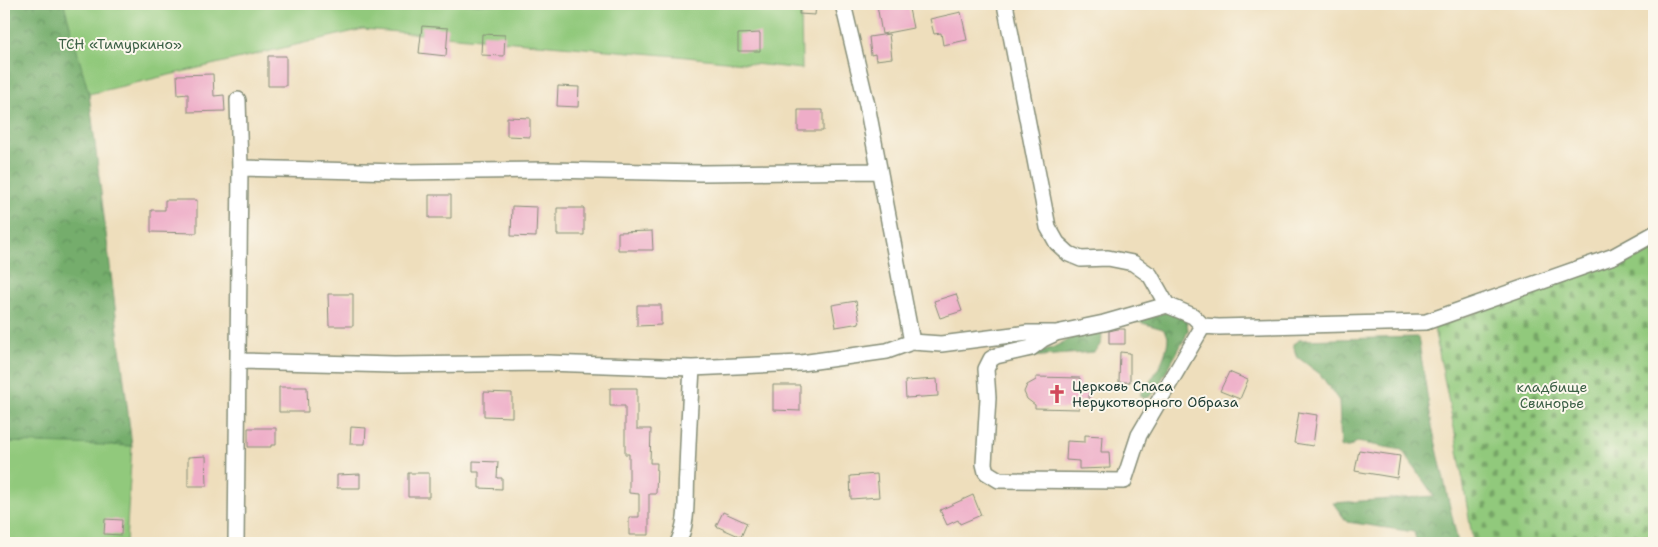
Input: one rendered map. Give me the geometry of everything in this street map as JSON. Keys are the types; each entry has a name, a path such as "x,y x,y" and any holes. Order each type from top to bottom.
{"street":[{"path":"843,4 867,105 878,171 912,342"},
{"path":"1006,4 1048,227 1057,243 1069,254 1081,259 1108,258 1133,263 1150,275 1167,305 1193,316 1204,326 1229,328 1426,322 1614,256 1654,234"},
{"path":"236,543 240,168 238,100"},
{"path":"240,168 400,172 546,170 701,173 878,171"},
{"path":"239,361 394,365 547,364 692,368 801,364 887,351 912,342 941,344 1028,333 1056,332 1104,323 1167,305"},
{"path":"1056,332 1031,348 996,356 988,364 984,464 986,472 999,480 1124,481 1139,435 1204,326"},
{"path":"678,543 683,532 686,515 686,474 692,368"}],"green space":[{"path":"4,4 64,4 89,94 132,446 4,444"},
{"name":"ТСН «Тимуркино»","path":"64,4 801,4 802,69 677,56 363,29 89,94"},
{"name":"кладбище Свинорье","path":"1654,243 1654,543 1473,543 1456,438 1434,328 1613,263"},
{"path":"1171,311 1186,318 1188,330 1156,390 1151,396 1143,398 1140,394 1155,375 1163,360 1168,336 1163,329 1135,321"},
{"path":"1089,329 1100,330 1102,337 1094,352 1004,359 1052,348"},
{"path":"1418,337 1432,426 1458,543 1417,543 1414,532 1347,522 1333,503 1434,496 1402,450 1357,442 1349,447 1341,447 1339,401 1320,374 1296,356 1293,344 1299,340"},
{"path":"4,442 132,446 126,543 4,543"}],"building":[{"path":"800,4 816,4 815,15 799,14"},
{"path":"908,4 913,28 882,34 877,5"},
{"path":"961,12 967,40 943,45 941,33 934,34 930,19"},
{"path":"422,26 448,28 446,56 419,53"},
{"path":"760,33 760,51 738,51 738,34"},
{"path":"482,34 505,35 504,56 481,55"},
{"path":"889,34 892,58 876,60 875,54 871,55 869,37"},
{"path":"268,56 286,56 286,86 268,86"},
{"path":"213,74 214,96 224,95 225,111 188,112 188,94 178,95 177,75"},
{"path":"558,86 579,87 578,107 557,106"},
{"path":"798,110 823,110 823,131 798,131"},
{"path":"507,117 530,118 530,137 507,136"},
{"path":"429,195 451,195 451,218 429,218"},
{"path":"165,200 197,200 197,233 151,232 151,210 165,210"},
{"path":"512,206 537,207 536,237 511,236"},
{"path":"557,208 584,208 584,235 557,235"},
{"path":"652,231 653,250 618,250 618,232"},
{"path":"328,294 353,294 353,326 329,326"},
{"path":"956,294 962,311 940,318 934,301"},
{"path":"856,301 860,323 836,327 832,305"},
{"path":"637,305 661,305 661,325 637,326"},
{"path":"1125,329 1125,344 1109,344 1109,331"},
{"path":"1120,352 1130,353 1130,382 1119,382"},
{"path":"1229,372 1248,380 1240,399 1220,391"},
{"name":"Церковь Спаса Нерукотворного Образа","path":"1036,377 1080,378 1080,387 1089,387 1089,401 1079,401 1079,409 1035,408 1035,405 1027,399 1024,392 1027,385 1036,380"},
{"path":"937,379 938,396 906,398 905,381"},
{"path":"773,385 800,385 800,411 773,410"},
{"path":"279,387 307,387 308,412 279,412"},
{"path":"610,388 637,388 637,429 651,429 650,463 657,463 656,494 649,494 649,535 629,535 629,517 639,517 639,494 629,493 629,454 625,454 625,406 610,406"},
{"path":"484,392 512,393 512,417 484,416"},
{"path":"1299,412 1317,415 1313,446 1294,443"},
{"path":"351,427 366,428 365,444 350,444"},
{"path":"248,428 276,428 276,445 271,445 271,447 248,447"},
{"path":"1085,435 1102,436 1101,452 1109,452 1110,468 1079,469 1079,461 1066,460 1067,441 1085,442"},
{"path":"1359,450 1400,456 1397,478 1355,471"},
{"path":"206,456 207,486 188,486 188,457"},
{"path":"473,461 498,462 497,478 502,478 502,489 479,488 479,472 473,472"},
{"path":"408,473 429,473 429,497 408,497"},
{"path":"360,474 360,488 337,488 337,475"},
{"path":"877,474 879,497 851,499 850,476"},
{"path":"973,495 981,515 960,524 958,520 947,525 940,510"},
{"path":"723,512 747,523 741,537 716,526"},
{"path":"105,519 122,520 121,535 104,534"}],"place":[{"name":"Церковь Спаса Нерукотворного Образа","path":"1057,394"}]}
